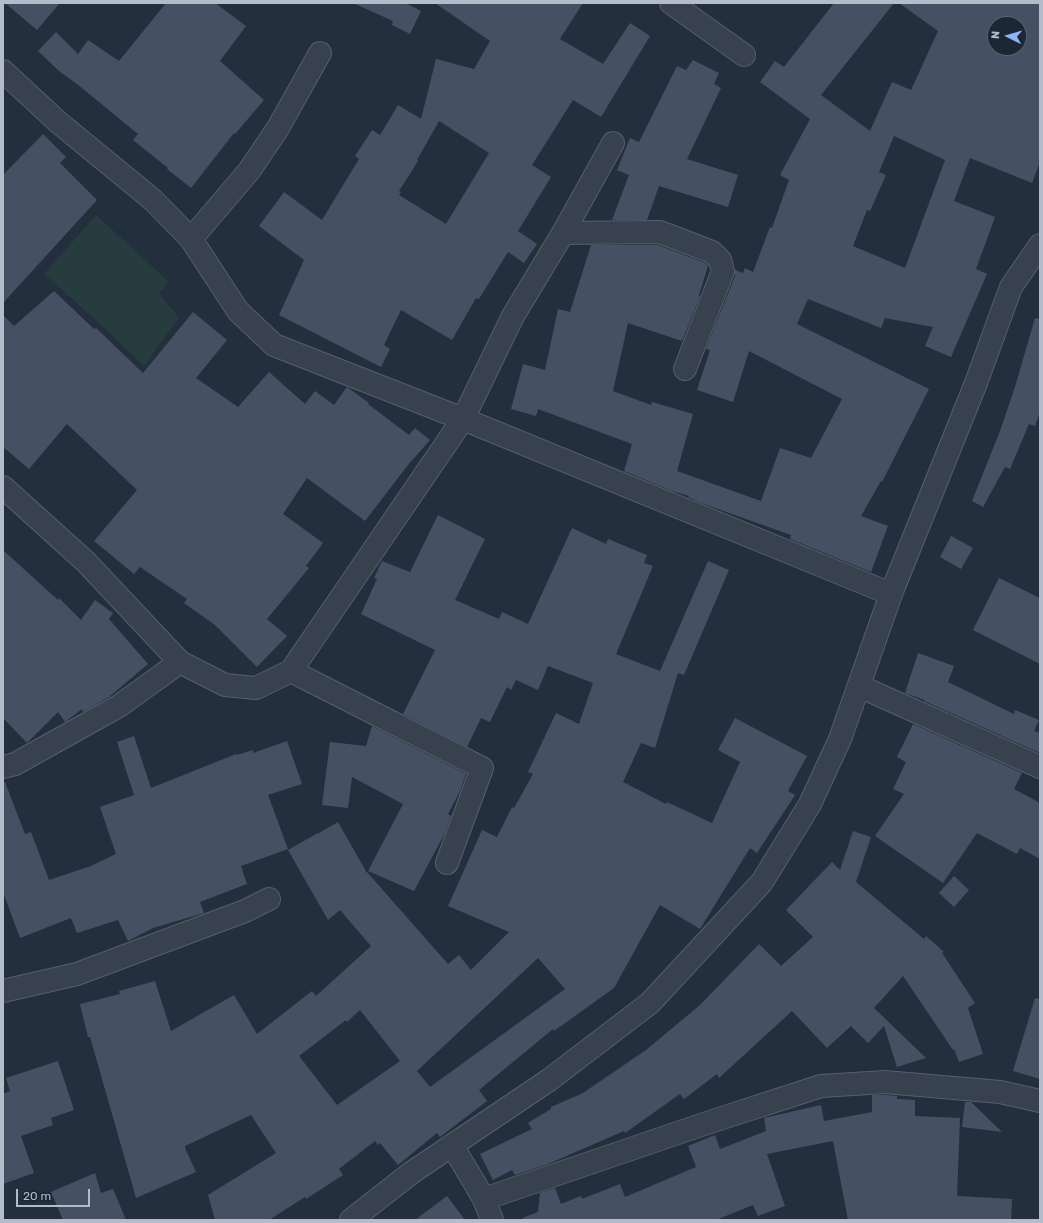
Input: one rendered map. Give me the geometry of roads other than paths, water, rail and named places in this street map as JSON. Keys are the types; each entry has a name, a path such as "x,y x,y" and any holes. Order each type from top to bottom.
{"street":[{"path":"672,3 744,55"},
{"path":"191,239 249,171 278,128 320,53"},
{"path":"3,72 58,122 153,200 191,239 238,312 274,345 463,419 891,594"},
{"path":"3,487 86,562 180,662 225,685 241,687 256,688 290,672 463,419 514,316 613,143"},
{"path":"562,233 660,232 712,252 720,260 723,271 685,368"},
{"path":"351,1220 411,1173 548,1080 650,1003 762,882 810,804 840,739 891,594 976,383 1011,288 1040,245"},
{"path":"3,767 15,764 118,706 180,662"},
{"path":"290,672 482,768 447,864"},
{"path":"859,686 1040,767"},
{"path":"3,991 77,974 245,911 268,899"},
{"path":"484,1199 821,1086 885,1082 1000,1092 1040,1101"},
{"path":"452,1145 484,1199 492,1220"}]}
